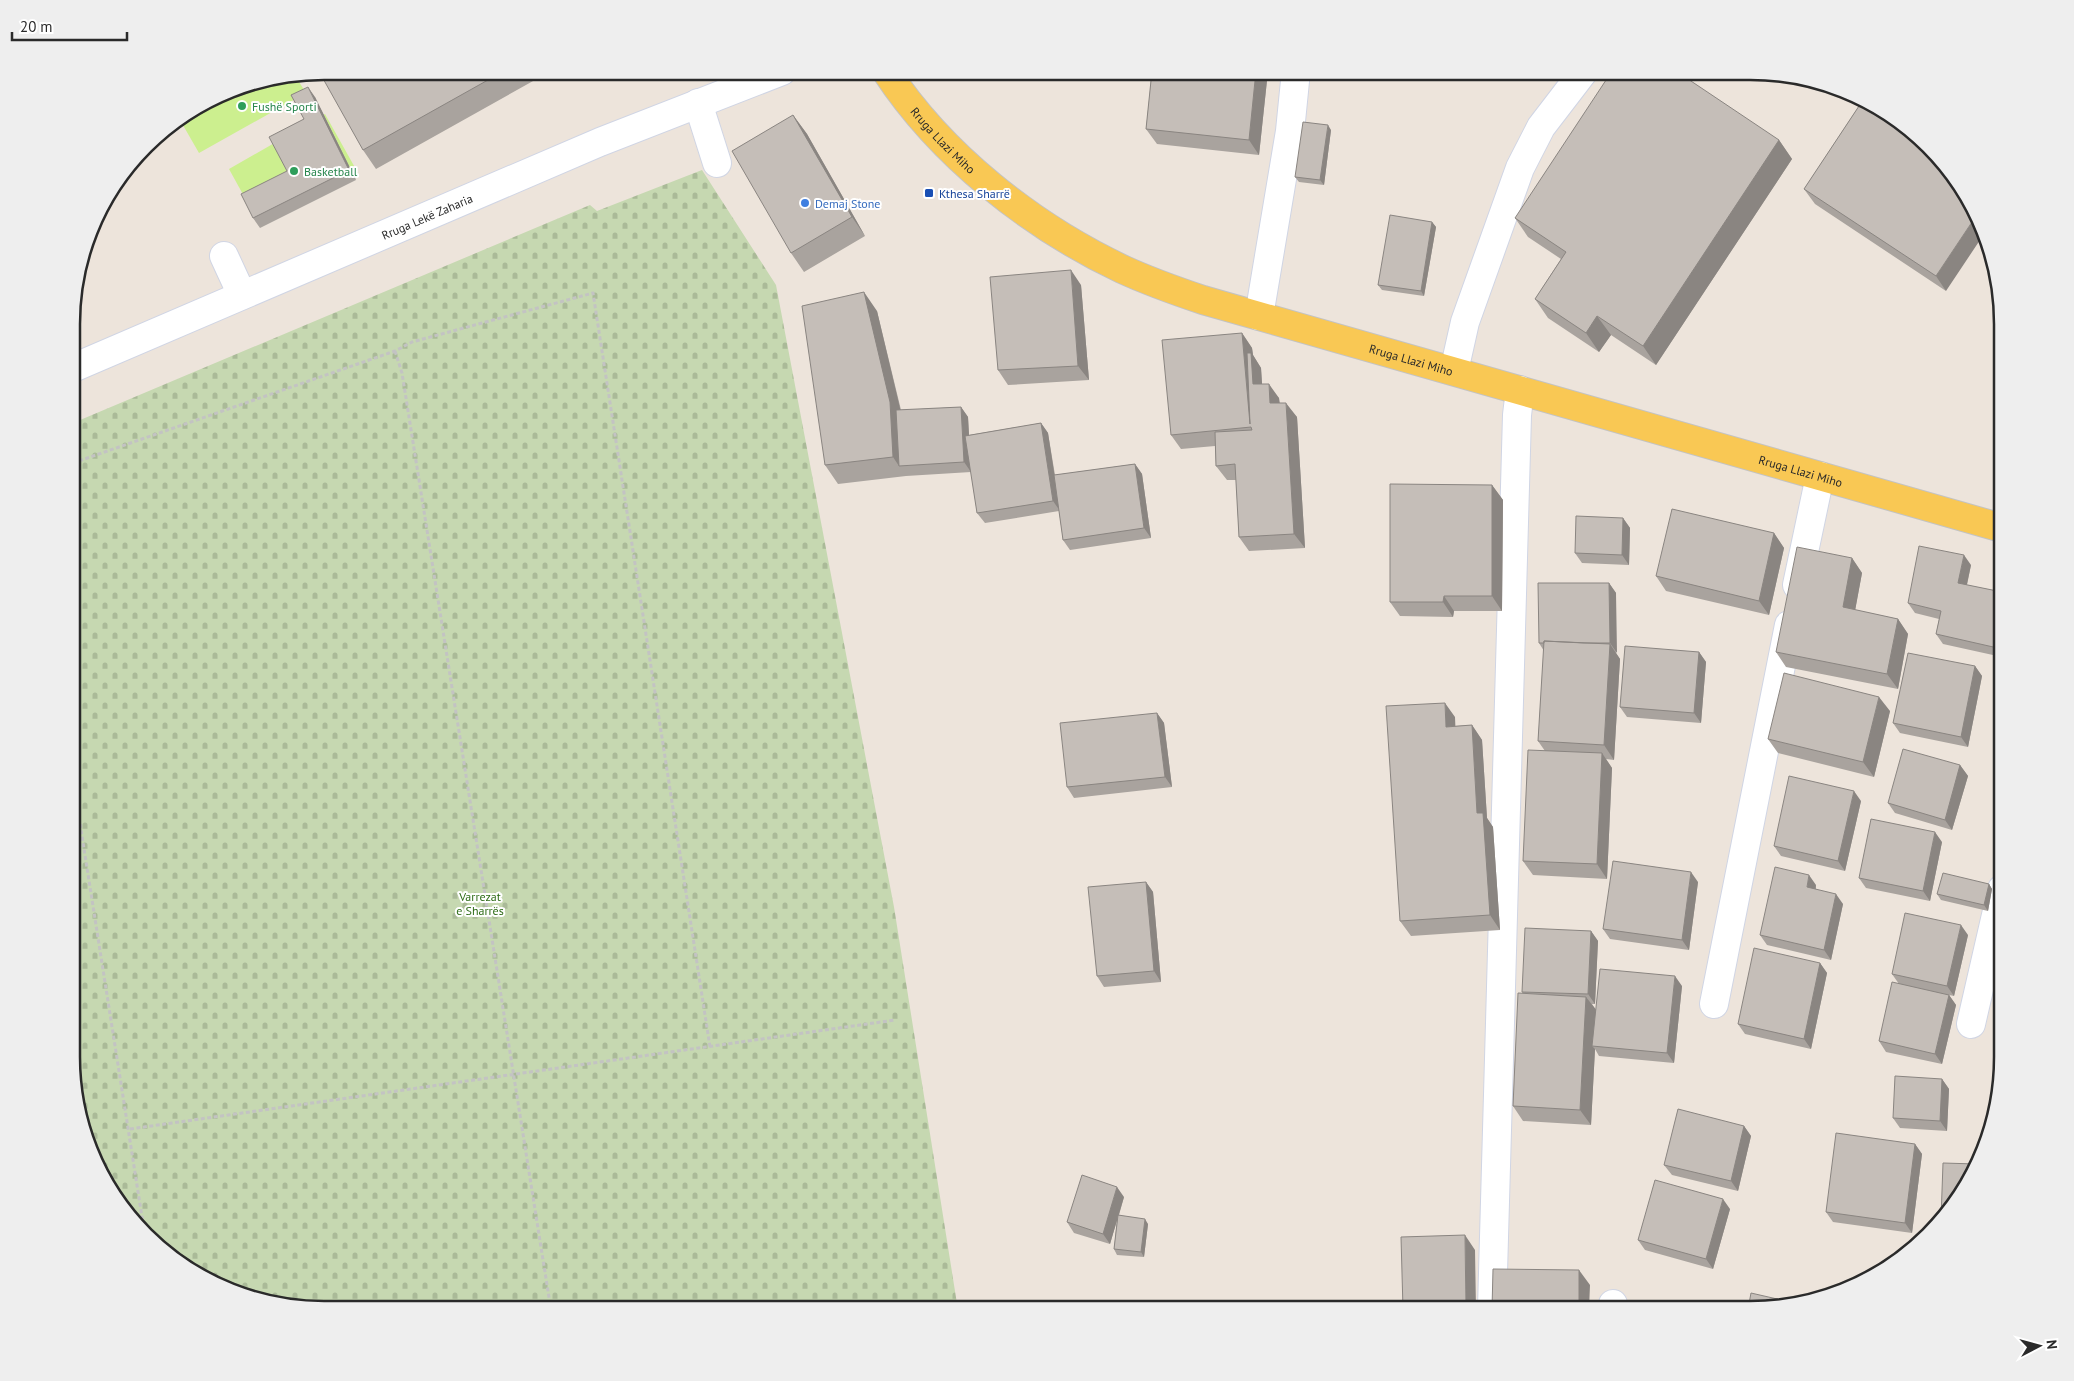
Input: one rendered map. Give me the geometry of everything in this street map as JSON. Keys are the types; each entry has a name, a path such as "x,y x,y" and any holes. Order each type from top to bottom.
{"main road":[{"name":"Rruga Llazi Miho","path":"892,80 959,159 998,192 1038,220 1121,269 1203,300 1994,526"}],"street":[{"name":"Rruga Lekë Zaharia","path":"80,365 582,149 758,80"},
{"path":"1259,316 1290,131 1295,80"},
{"path":"1454,371 1465,322 1520,168 1542,127 1577,80"},
{"path":"698,103 718,162"},
{"path":"224,256 242,294"},
{"path":"1492,1301 1516,435 1520,390"},
{"path":"1714,1004 1820,476"},
{"path":"1971,1024 1994,924"}],"path":[{"path":"80,461 395,351 412,342 593,293 710,1047"},
{"path":"395,351 402,373 443,624 512,1073 550,1301"},
{"path":"80,822 144,1221"},
{"path":"130,1130 512,1073 895,1020"}],"green space":[{"name":"Fushë Sporti","path":"299,82 306,93 199,153 183,125 216,105 246,93 261,88"},
{"name":"Basketball","path":"325,114 358,173 261,227 229,169"},
{"name":"Varrezat e Sharrës","path":"702,170 776,285 894,907 957,1301 324,1301 292,1299 261,1293 216,1276 189,1260 163,1240 141,1218 121,1192 105,1165 88,1120 82,1089 80,1057 80,420 590,205 597,211"}],"building":[{"path":"324,80 488,80 363,150"},
{"path":"1151,80 1255,80 1249,140 1146,129"},
{"path":"1606,80 1689,80 1779,140 1643,346 1597,316 1586,333 1535,299 1566,252 1515,218"},
{"name":"Basketball","path":"308,87 349,170 253,218 241,194 287,171 269,137 304,119 291,95"},
{"path":"1859,106 1898,130 1933,163 1953,189 1972,223 1936,276 1804,189"},
{"name":"Demaj Stone","path":"793,115 852,217 791,253 732,151"},
{"path":"1303,122 1328,125 1320,180 1295,177"},
{"path":"1390,215 1432,222 1421,291 1378,285"},
{"path":"1071,270 1078,366 998,370 990,277"},
{"path":"864,292 890,402 893,457 825,465 802,306"},
{"path":"1242,333 1250,424 1247,353 1251,353 1253,384 1269,384 1270,403 1286,403 1294,534 1239,537 1235,464 1216,466 1215,432 1252,430 1251,427 1171,435 1162,340"},
{"path":"961,407 964,462 899,466 896,410"},
{"path":"1041,423 1053,501 977,513 965,436"},
{"path":"1135,464 1144,528 1063,540 1054,475"},
{"path":"1390,484 1492,485 1492,596 1444,596 1443,602 1390,602"},
{"path":"1672,509 1774,533 1759,601 1656,576"},
{"path":"1576,516 1623,518 1622,555 1575,553"},
{"path":"1919,546 1964,555 1958,583 1994,590 1994,647 1936,634 1941,611 1908,603"},
{"path":"1797,547 1852,558 1843,607 1898,619 1887,674 1776,652"},
{"path":"1538,583 1609,583 1610,643 1544,641 1544,643 1539,643"},
{"path":"1544,641 1610,644 1604,745 1538,741"},
{"path":"1625,646 1699,652 1694,713 1620,707"},
{"path":"1908,653 1975,666 1961,737 1893,723"},
{"path":"1784,673 1879,697 1863,762 1768,739"},
{"path":"1445,703 1446,727 1472,725 1477,813 1483,813 1490,915 1400,921 1386,706"},
{"path":"1157,713 1165,777 1067,787 1060,723"},
{"path":"1903,749 1960,765 1945,820 1888,803"},
{"path":"1528,750 1602,753 1597,864 1523,861"},
{"path":"1789,776 1854,791 1838,861 1774,846"},
{"path":"1871,819 1935,832 1923,891 1859,878"},
{"path":"1613,861 1691,872 1682,940 1603,929"},
{"path":"1775,867 1809,875 1807,887 1836,894 1824,950 1760,935"},
{"path":"1943,873 1989,884 1984,905 1937,894"},
{"path":"1146,882 1154,971 1097,976 1088,887"},
{"path":"1905,913 1961,925 1947,986 1892,974"},
{"path":"1525,928 1591,931 1588,994 1522,992"},
{"path":"1754,948 1820,963 1804,1039 1738,1024"},
{"path":"1600,969 1675,976 1667,1053 1592,1046"},
{"path":"1892,982 1949,995 1935,1054 1879,1041"},
{"path":"1518,993 1586,997 1580,1110 1513,1106"},
{"path":"1895,1076 1942,1079 1940,1121 1893,1118"},
{"path":"1678,1109 1744,1126 1731,1181 1664,1165"},
{"path":"1836,1133 1915,1144 1905,1223 1826,1212"},
{"path":"1943,1163 1969,1164 1953,1192 1941,1208"},
{"path":"1082,1175 1117,1187 1103,1234 1067,1222"},
{"path":"1655,1180 1723,1199 1706,1259 1638,1240"},
{"path":"1118,1215 1145,1219 1141,1252 1114,1249"},
{"path":"1465,1235 1466,1301 1403,1301 1401,1237"},
{"path":"1493,1269 1579,1270 1579,1301 1492,1301"},
{"path":"1751,1293 1778,1299 1750,1301"}],"place":[{"name":"Fushë Sporti","path":"242,106"},
{"name":"Basketball","path":"294,171"},
{"name":"Kthesa Sharrë","path":"929,193"},
{"name":"Demaj Stone","path":"805,203"}]}
